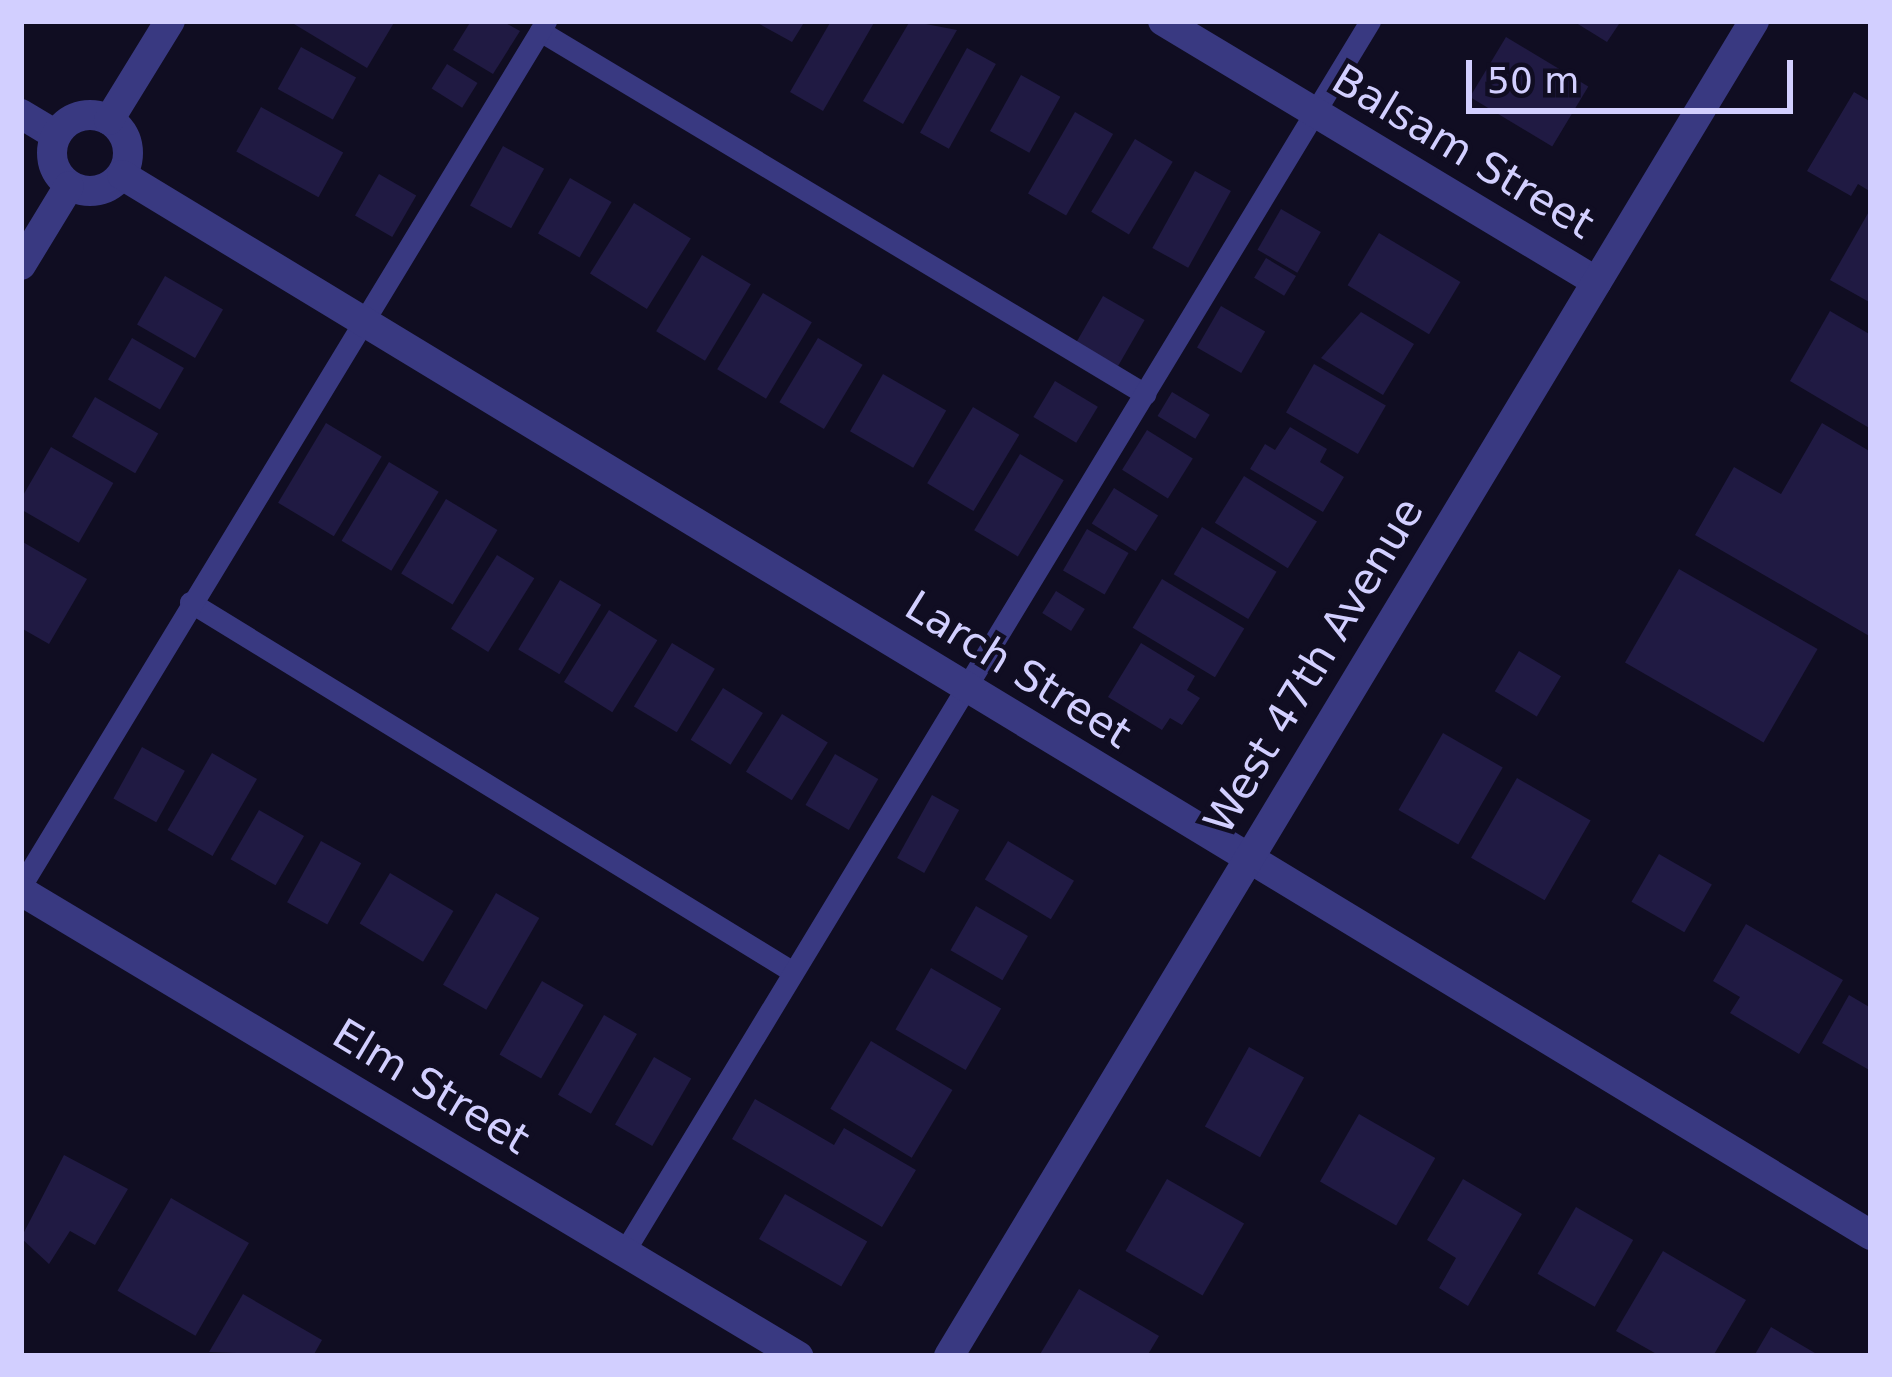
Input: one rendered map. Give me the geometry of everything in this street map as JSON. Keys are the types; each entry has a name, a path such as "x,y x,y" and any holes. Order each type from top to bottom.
{"street":[{"path":"109,120 170,21"},
{"name":"Balsam Street","path":"1163,21 1597,282"},
{"name":"West 47th Avenue","path":"949,1356 1754,21"},
{"path":"21,114 56,135"},
{"path":"79,116 109,120 127,144 122,175 98,191 69,186 52,163 56,135 79,116"},
{"name":"Larch Street","path":"122,175 1871,1235"},
{"path":"21,265 69,186"},
{"name":"Elm Street","path":"21,888 797,1356"}],"lane":[{"path":"624,1252 1370,21"},
{"path":"21,888 543,26 1145,394"},
{"path":"190,602 793,972"}],"building":[{"path":"289,21 395,21 367,68"},
{"path":"471,21 502,21 520,31 493,74 453,50"},
{"path":"754,21 805,21 792,42"},
{"path":"831,21 875,21 823,111 790,92"},
{"path":"910,21 957,30 903,124 863,101"},
{"path":"1573,21 1621,21 1607,42"},
{"path":"1506,37 1588,86 1552,146 1470,97"},
{"path":"301,47 356,78 333,120 278,89"},
{"path":"967,48 996,64 949,149 920,133"},
{"path":"447,64 478,83 462,108 432,89"},
{"path":"1021,75 1060,97 1029,153 990,131"},
{"path":"1854,92 1871,102 1871,192 1858,184 1851,196 1807,171"},
{"path":"261,107 343,153 318,197 236,152"},
{"path":"1075,112 1113,134 1066,215 1028,193"},
{"path":"1135,139 1173,162 1129,235 1091,212"},
{"path":"503,146 544,169 511,228 470,205"},
{"path":"1195,171 1231,191 1188,268 1152,248"},
{"path":"379,174 416,196 392,237 355,216"},
{"path":"570,178 612,202 580,257 538,233"},
{"path":"634,203 691,239 647,309 590,273"},
{"path":"1871,208 1871,303 1830,280"},
{"path":"1281,209 1321,232 1297,273 1258,250"},
{"path":"1379,233 1460,282 1429,334 1348,285"},
{"path":"702,255 751,284 705,361 656,331"},
{"path":"1266,258 1296,276 1284,296 1254,278"},
{"path":"165,276 223,310 195,358 137,324"},
{"path":"763,293 812,322 766,399 717,369"},
{"path":"1103,296 1145,320 1118,366 1076,342"},
{"path":"1221,306 1265,332 1241,373 1197,348"},
{"path":"1830,311 1871,335 1871,429 1790,381"},
{"path":"1361,312 1414,344 1383,395 1321,358"},
{"path":"132,338 184,368 160,410 108,380"},
{"path":"818,338 863,365 824,429 779,402"},
{"path":"1314,364 1386,406 1358,454 1286,412"},
{"path":"883,374 946,410 913,468 850,431"},
{"path":"1055,381 1098,407 1076,443 1033,417"},
{"path":"1172,392 1210,415 1195,439 1158,416"},
{"path":"95,397 158,434 135,473 72,437"},
{"path":"973,407 1019,435 973,511 927,483"},
{"path":"326,423 382,456 334,536 278,503"},
{"path":"1822,423 1871,452 1871,637 1695,535 1734,467 1781,494"},
{"path":"1290,427 1327,449 1320,462 1344,477 1323,512 1250,469 1265,444 1275,450"},
{"path":"1147,430 1193,459 1168,498 1122,470"},
{"path":"51,447 113,483 79,543 21,509 21,499"},
{"path":"1020,454 1064,480 1018,557 974,530"},
{"path":"389,462 439,492 391,571 342,541"},
{"path":"1244,476 1317,522 1288,568 1215,523"},
{"path":"1114,488 1158,516 1136,551 1092,524"},
{"path":"446,499 497,530 453,604 401,574"},
{"path":"1202,527 1277,572 1248,619 1174,574"},
{"path":"1087,529 1129,553 1105,595 1063,571"},
{"path":"21,541 87,579 49,644 21,628"},
{"path":"497,555 534,578 488,652 451,629"},
{"path":"1679,569 1818,649 1764,743 1625,663"},
{"path":"1162,579 1244,628 1215,677 1133,628"},
{"path":"560,580 601,605 559,674 518,649"},
{"path":"1056,591 1085,609 1071,631 1042,613"},
{"path":"609,610 657,640 612,712 564,682"},
{"path":"672,643 715,669 677,732 634,706"},
{"path":"1141,643 1195,676 1187,690 1200,698 1182,725 1170,718 1162,730 1108,697"},
{"path":"1519,651 1561,676 1537,717 1495,691"},
{"path":"723,688 763,713 731,765 691,740"},
{"path":"782,714 828,743 792,800 746,772"},
{"path":"1443,733 1503,768 1458,845 1398,810"},
{"path":"142,747 185,771 156,822 113,799"},
{"path":"212,753 257,779 213,856 168,830"},
{"path":"835,754 878,779 849,830 806,805"},
{"path":"1517,778 1591,821 1545,900 1471,858"},
{"path":"932,795 959,810 924,873 897,858"},
{"path":"259,810 304,836 276,885 230,859"},
{"path":"321,841 361,863 327,925 287,902"},
{"path":"1008,841 1074,881 1051,919 985,880"},
{"path":"1659,854 1712,884 1684,932 1632,902"},
{"path":"390,873 453,911 423,962 360,924"},
{"path":"496,893 539,918 486,1010 443,985"},
{"path":"976,906 1028,936 1002,980 950,950"},
{"path":"1746,924 1843,980 1799,1054 1730,1013 1740,997 1713,981"},
{"path":"931,968 1001,1008 966,1070 896,1029"},
{"path":"542,981 584,1005 541,1079 500,1055"},
{"path":"1849,995 1871,1008 1871,1071 1822,1043"},
{"path":"604,1015 637,1034 591,1114 558,1095"},
{"path":"871,1041 952,1090 912,1158 830,1109"},
{"path":"1249,1047 1304,1078 1260,1157 1205,1127"},
{"path":"654,1057 691,1078 652,1146 615,1125"},
{"path":"755,1099 834,1145 844,1128 916,1170 882,1227 732,1139"},
{"path":"1359,1114 1435,1158 1396,1226 1320,1182"},
{"path":"64,1155 128,1189 95,1245 70,1231 49,1264 21,1238"},
{"path":"1167,1179 1244,1224 1203,1295 1126,1251"},
{"path":"1463,1179 1522,1214 1468,1306 1439,1288 1456,1258 1427,1240"},
{"path":"785,1194 867,1242 841,1287 759,1239"},
{"path":"171,1198 249,1243 195,1336 118,1291"},
{"path":"1576,1207 1633,1240 1595,1307 1538,1274"},
{"path":"1663,1251 1746,1300 1713,1356 1660,1356 1616,1331"},
{"path":"1079,1289 1159,1336 1147,1356 1039,1356"},
{"path":"243,1294 322,1340 313,1356 209,1352"},
{"path":"1771,1327 1820,1356 1754,1356"}]}
